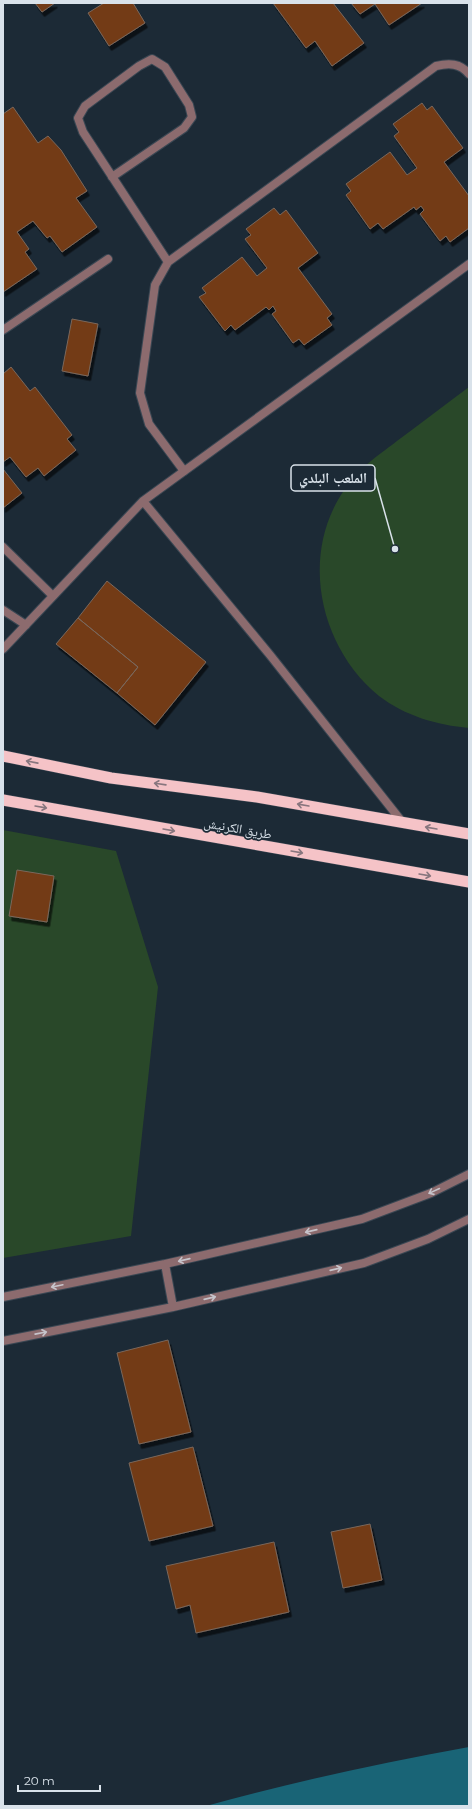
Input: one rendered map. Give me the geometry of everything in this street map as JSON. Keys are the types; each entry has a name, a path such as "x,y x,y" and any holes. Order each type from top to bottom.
{"highway":[{"path":"3,756 111,778 257,797 469,834"},
{"name":"طريق الكرنيش","path":"3,800 469,882"}],"street":[{"path":"112,177 184,128 192,117 190,105 165,67 152,59 139,66 85,106 78,118 83,132 112,177 168,262"},
{"path":"184,471 149,424 140,393 155,285 168,262 436,66 450,63 464,69 469,74"},
{"path":"3,330 108,259"},
{"path":"3,649 143,501 469,264"},
{"path":"143,501 270,655 402,823"},
{"path":"3,547 53,596"},
{"path":"3,610 26,625"},
{"path":"3,1297 165,1264 362,1219 431,1192 469,1174"},
{"path":"3,1341 173,1307 364,1262 428,1239 469,1219"},
{"path":"165,1264 173,1307"}],"green space":[{"path":"469,387 469,728 445,725 410,714 379,696 358,676 342,652 330,626 322,598 320,570 322,542 331,515 351,481 364,467"},
{"path":"3,830 116,851 158,987 131,1236 3,1258"}],"water":[{"path":"469,1747 469,1806 206,1806 337,1774"}],"building":[{"path":"35,3 55,3 42,12"},
{"path":"104,3 133,3 145,23 109,46 88,13"},
{"path":"273,3 333,3 364,43 332,66 315,41 306,48"},
{"path":"351,3 422,3 389,25 375,4 360,14"},
{"path":"422,103 427,110 432,106 463,148 444,162 469,196 469,228 450,242 446,236 440,241 420,214 424,210 421,206 416,210 414,207 383,229 378,223 370,229 346,195 351,191 346,184 390,152 407,175 417,168 394,136 399,132 393,124"},
{"path":"13,107 38,143 48,136 61,150 87,191 76,198 97,227 62,252 50,236 47,238 33,221 17,232 29,249 25,252 37,269 3,292 3,114"},
{"path":"274,208 280,215 286,210 318,253 298,268 332,314 327,318 332,325 304,345 299,339 293,343 272,314 276,311 273,306 269,310 266,307 235,330 231,325 225,331 199,297 206,293 202,288 242,257 257,276 267,268 245,239 251,235 246,229"},
{"path":"72,319 98,324 88,376 62,371"},
{"path":"11,367 30,391 35,387 72,435 67,439 76,450 44,476 38,468 26,477 10,457 3,462 3,374"},
{"path":"3,469 22,493 3,508"},
{"path":"107,581 206,662 155,725 117,693 138,667 78,618"},
{"path":"78,618 138,667 117,693 56,644"},
{"path":"17,870 54,876 47,922 9,916"},
{"path":"168,1340 191,1432 139,1444 117,1353"},
{"path":"193,1447 213,1526 149,1541 129,1463"},
{"path":"370,1524 382,1580 343,1588 331,1532"},
{"path":"274,1542 289,1612 196,1633 190,1605 176,1609 166,1566"}],"place":[{"name":"الملعب البلدي","path":"395,549"}]}
